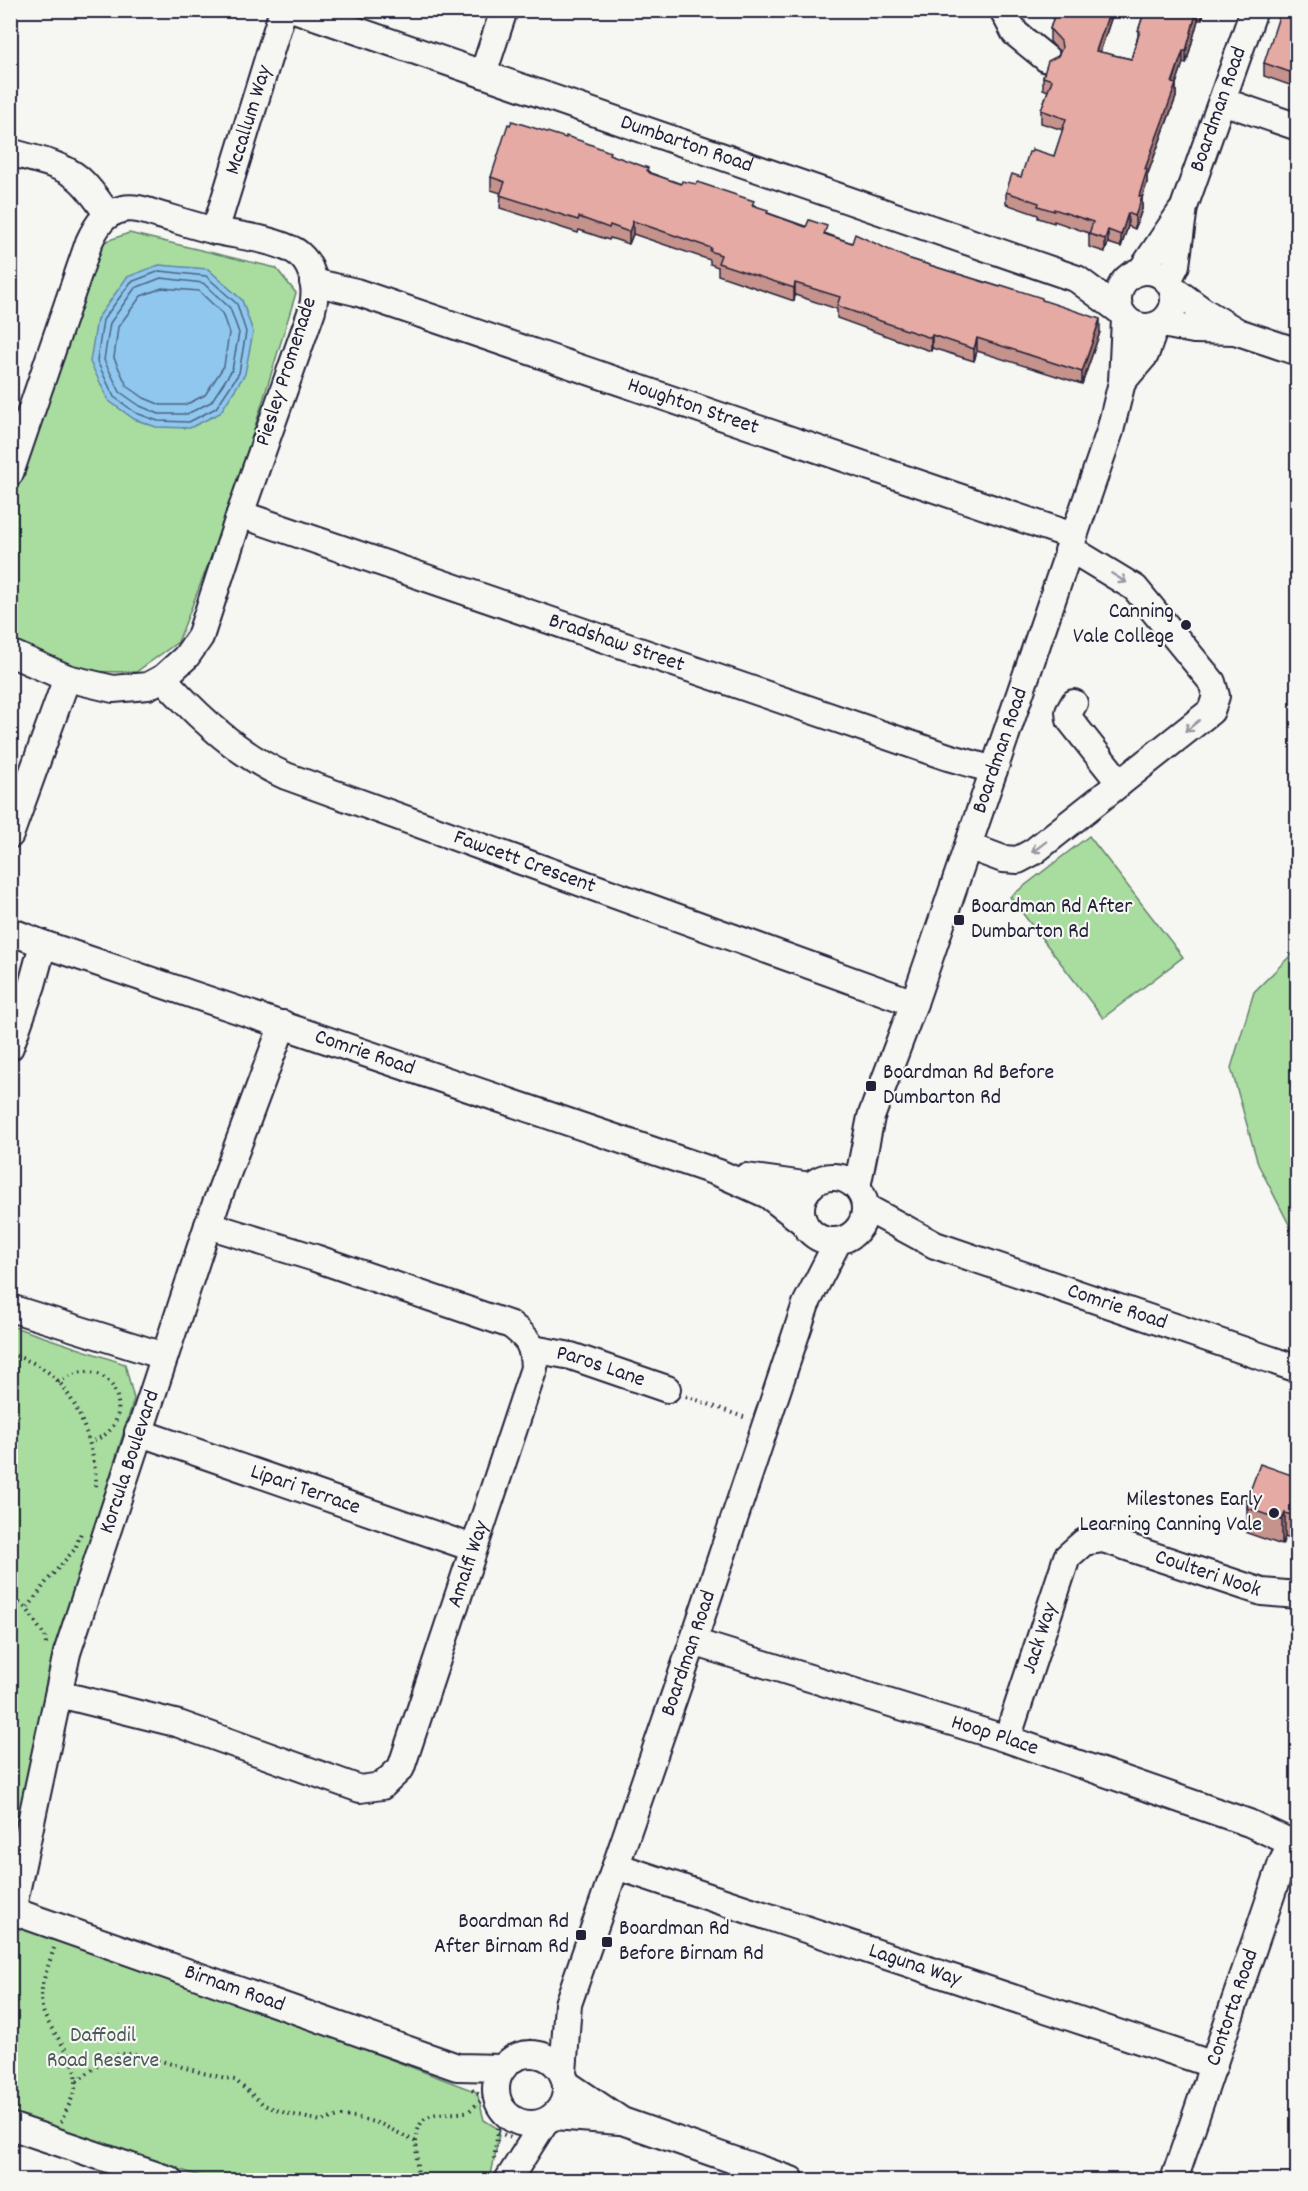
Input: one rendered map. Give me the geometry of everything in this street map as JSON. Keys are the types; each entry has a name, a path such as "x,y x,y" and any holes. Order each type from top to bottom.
{"street":[{"name":"Mccallum Way","path":"215,231 283,10"},
{"name":"Dumbarton Road","path":"297,10 1077,279 1123,315"},
{"path":"483,74 504,10"},
{"path":"1003,10 1015,33 1047,58"},
{"name":"Boardman Road","path":"1122,382 1145,355 1159,325 1169,317 1173,308 1175,299 1171,285 1184,207 1254,10"},
{"path":"1222,101 1298,127"},
{"path":"10,152 61,168 77,177 90,190 108,215 98,222 21,407 10,473"},
{"name":"Boardman Road","path":"806,1304 855,1216 871,1117 914,1003 1110,431 1122,382 1123,315 1118,295 1184,207"},
{"name":"Piesley Promenade","path":"10,653 68,678 113,689 148,686 163,678 186,657 200,637 316,296 309,268 301,256 289,248 259,238 215,231 140,210 125,208 108,215"},
{"path":"1133,276 1151,271 1161,274 1203,311 1238,332 1298,352"},
{"name":"Dumbarton Road","path":"1077,279 1133,276"},
{"name":"Houghton Street","path":"313,282 356,292 1070,544 1079,554 1135,588 1162,632 1196,674 1212,682 1216,696 1211,711 1033,852 1018,860 1003,859 968,846"},
{"path":"1123,315 1139,327 1159,325 1194,330 1238,332"},
{"name":"Bradshaw Street","path":"240,514 936,754 994,770"},
{"path":"10,835 68,678"},
{"name":"Fawcett Crescent","path":"163,678 207,724 272,770 914,1003"},
{"path":"1074,703 1068,712 1070,720 1101,750 1120,783"},
{"name":"Comrie Road","path":"10,931 719,1173 768,1195 806,1227"},
{"path":"10,1047 32,985 43,944"},
{"name":"Korcula Boulevard","path":"11,1910 67,1653 208,1225 283,1024"},
{"name":"Boardman Road","path":"532,2054 568,2004 693,1642 806,1304 814,1247 801,1213 801,1203 821,1182 871,1117"},
{"name":"Comrie Road","path":"719,1173 821,1182"},
{"path":"806,1227 818,1238 828,1241 855,1216 849,1181 821,1182"},
{"name":"Comrie Road","path":"855,1216 1298,1369"},
{"path":"208,1225 315,1258 511,1325 524,1335 533,1350"},
{"path":"10,1308 164,1356"},
{"name":"Paros Lane","path":"533,1350 571,1356 667,1389"},
{"name":"Amalfi Way","path":"59,1694 179,1724 360,1789 382,1786 401,1768 534,1368 533,1350"},
{"name":"Lipari Terrace","path":"138,1432 473,1548"},
{"name":"Coulteri Nook","path":"1084,1542 1103,1539 1262,1592 1298,1595"},
{"name":"Jack Way","path":"1007,1739 1067,1557 1084,1542"},
{"name":"Hoop Place","path":"693,1642 1007,1739 1249,1822 1295,1841"},
{"name":"Contorta Road","path":"1174,2181 1282,1863 1295,1841"},
{"name":"Laguna Way","path":"616,1866 1214,2064"},
{"name":"Birnam Road","path":"11,1910 458,2067 503,2068"},
{"name":"Boardman Road","path":"502,2175 562,2107 566,2096 568,2004"},
{"path":"502,2175 496,2107 498,2079 503,2068 511,2060 521,2055 532,2054 550,2059 565,2078 622,2121 745,2173 791,2181"},
{"name":"Birnam Road","path":"458,2067 496,2107"},
{"path":"496,2107 528,2125 549,2120 622,2121"},
{"path":"10,2126 170,2181"}],"path":[{"path":"10,1354 32,1361 58,1382 73,1404 90,1443 97,1488 94,1497"},
{"path":"58,1382 70,1375 87,1371 98,1374 108,1381 118,1396 120,1407 111,1430 90,1443"},
{"path":"667,1389 750,1420"},
{"path":"27,1609 47,1581 75,1549 85,1523"},
{"path":"10,1595 27,1609 45,1637 46,1646"},
{"path":"61,1928 44,1979 42,2007 72,2064 77,2080"},
{"path":"57,2131 77,2080 109,2057 136,2054 235,2080 264,2105 285,2113 321,2121 339,2116 355,2117 381,2124 416,2142"},
{"path":"418,2181 417,2130 426,2119 441,2112 496,2107 502,2175"}],"green space":[{"path":"129,233 276,268 296,293 230,508 178,642 136,672 53,671 11,649 11,492 36,415 98,244"},
{"path":"1089,836 1183,957 1103,1018 1010,897"},
{"path":"1297,949 1297,1240 1258,1164 1231,1068 1254,992"},
{"path":"11,1326 125,1364 134,1399 60,1637 11,1857"},
{"name":"Daffodil Road Reserve","path":"10,1919 43,1928 477,2092 484,2120 500,2130 490,2180 212,2180 11,2114"}],"water":[{"path":"159,265 208,269 242,300 253,332 245,374 220,413 190,428 156,427 134,419 109,401 90,362 97,319 127,277"}],"building":[{"path":"1056,10 1110,10 1096,51 1131,59 1145,10 1197,10 1186,51 1183,51 1172,83 1176,84 1145,169 1147,170 1139,196 1142,197 1135,216 1128,213 1121,235 1108,230 1105,239 1089,234 1093,222 1038,206 1039,203 1006,192 1012,174 1021,177 1032,149 1054,156 1066,119 1041,110 1052,80 1043,77 1048,61 1058,56 1062,48 1061,41 1050,29"},
{"path":"1281,10 1298,10 1298,75 1264,63"},
{"path":"512,121 584,142 648,168 650,173 681,184 682,181 696,184 697,182 754,201 752,205 768,210 767,213 806,227 809,220 827,226 824,234 852,243 855,234 907,258 1000,287 1001,285 1100,319 1082,372 977,338 974,349 895,326 837,306 840,297 795,283 794,288 718,263 721,255 710,251 711,248 633,221 629,232 610,225 609,228 579,217 578,220 500,195 505,182 491,177 508,124 510,125"},
{"path":"1297,216 1298,247 1296,247"},
{"path":"1260,1464 1298,1477 1298,1517 1285,1513 1282,1520 1247,1508 1250,1500 1247,1499"}],"place":[{"name":"Canning Vale College","path":"1186,625"},
{"name":"Boardman Rd After Dumbarton Rd","path":"959,920"},
{"name":"Boardman Rd Before Dumbarton Rd","path":"871,1086"},
{"name":"Milestones Early Learning Canning Vale","path":"1274,1513"},
{"name":"Boardman Rd After Birnam Rd","path":"581,1935"},
{"name":"Boardman Rd Before Birnam Rd","path":"607,1942"}]}
